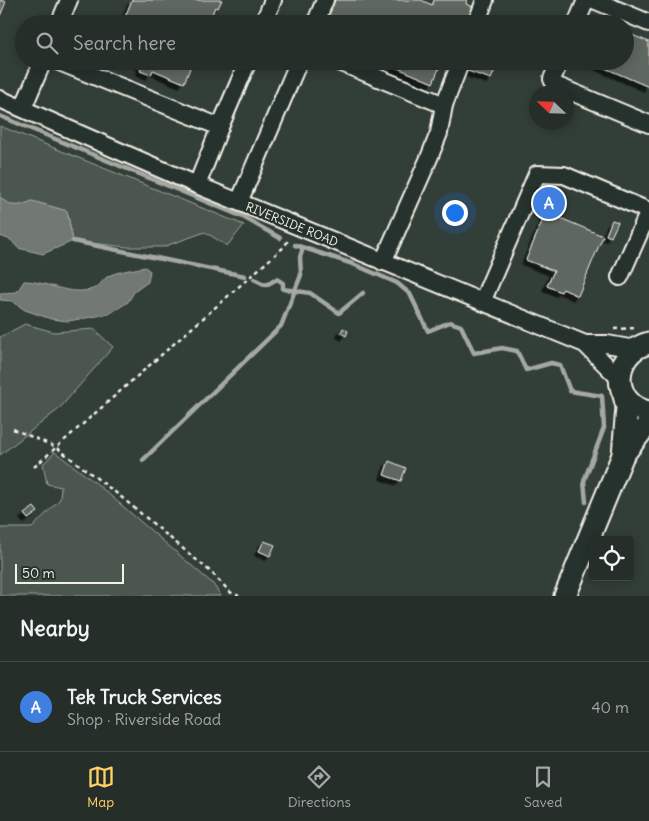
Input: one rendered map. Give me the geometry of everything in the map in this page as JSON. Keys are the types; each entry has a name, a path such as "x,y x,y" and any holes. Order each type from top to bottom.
{"main road":[{"path":"623,455 627,407 622,387 621,367 626,357 645,344"},
{"path":"622,387 636,407 649,412"},
{"path":"565,596 623,455 649,424"}],"street":[{"path":"63,15 69,0"},
{"path":"267,15 273,0"},
{"path":"319,15 325,0"},
{"path":"479,15 485,0"},
{"path":"580,15 586,0"},
{"path":"594,0 630,15"},
{"path":"634,17 649,23"},
{"path":"23,108 39,70"},
{"path":"79,70 220,127"},
{"path":"197,184 244,70"},
{"path":"239,202 295,70"},
{"path":"359,70 444,105"},
{"path":"383,262 439,133 444,105 458,70"},
{"path":"556,70 552,79 555,85 649,124"},
{"name":"RIVERSIDE ROAD","path":"0,99 239,202 586,344 645,344"},
{"path":"482,302 537,174 564,175 649,211 620,277"},
{"name":"RIVERSIDE ROAD","path":"586,344 622,387"}],"path":[{"path":"34,467 285,246 295,225"},
{"path":"13,429 56,447 120,496 211,572 230,592 239,596"}],"shaded area":[{"path":"0,126 244,225 227,246 205,232 163,247 127,247 73,241 67,211 32,201 12,205 0,197"},
{"path":"0,197 12,205 32,201 67,211 73,241 43,254 18,248 11,240 0,236"},
{"path":"145,267 150,271 148,282 134,292 128,302 109,314 68,321 51,319 25,310 12,301 0,300 0,293 17,292 24,281 81,291 95,288 107,277 114,274"},
{"path":"25,324 54,332 94,329 113,347 59,409 0,455 0,337"},
{"path":"55,452 97,484 213,584 221,596 0,596 0,528 32,528 60,499 61,487 47,484 43,464"}],"building":[{"path":"0,0 6,2 0,16"},
{"path":"132,0 222,0 218,8 215,7 212,15 126,15"},
{"path":"335,0 421,0 432,5 434,0 467,0 466,4 476,8 473,15 329,15"},
{"path":"634,36 649,42 649,87 610,70 634,70"},
{"path":"140,70 153,70 151,75"},
{"path":"153,70 189,70 184,83"},
{"path":"402,70 438,70 433,83"},
{"path":"465,70 495,70 491,79"},
{"path":"546,212 603,236 578,296 563,289 561,292 547,286 554,271 526,260"},
{"path":"612,220 618,222 611,237 606,235"},
{"path":"343,328 348,331 346,336 341,333"},
{"path":"389,461 406,468 401,481 384,475"},
{"path":"34,507 38,512 28,519 24,514"},
{"path":"264,541 275,545 270,556 259,551"}],"waterway":[{"path":"0,116 243,217 280,238"},
{"path":"73,241 245,276"},
{"path":"295,245 353,264 397,283 410,294 428,331 450,322 461,326 474,353 502,348 517,351 526,370 551,363 560,365 570,391 602,396 604,428 584,481 586,502"},
{"path":"143,460 281,326 301,275 300,257 303,248"},
{"path":"254,279 266,285 277,279 283,283 283,289 310,293 339,313 363,293"}],"place":[{"name":"Tek Truck Services","path":"549,203"}]}
